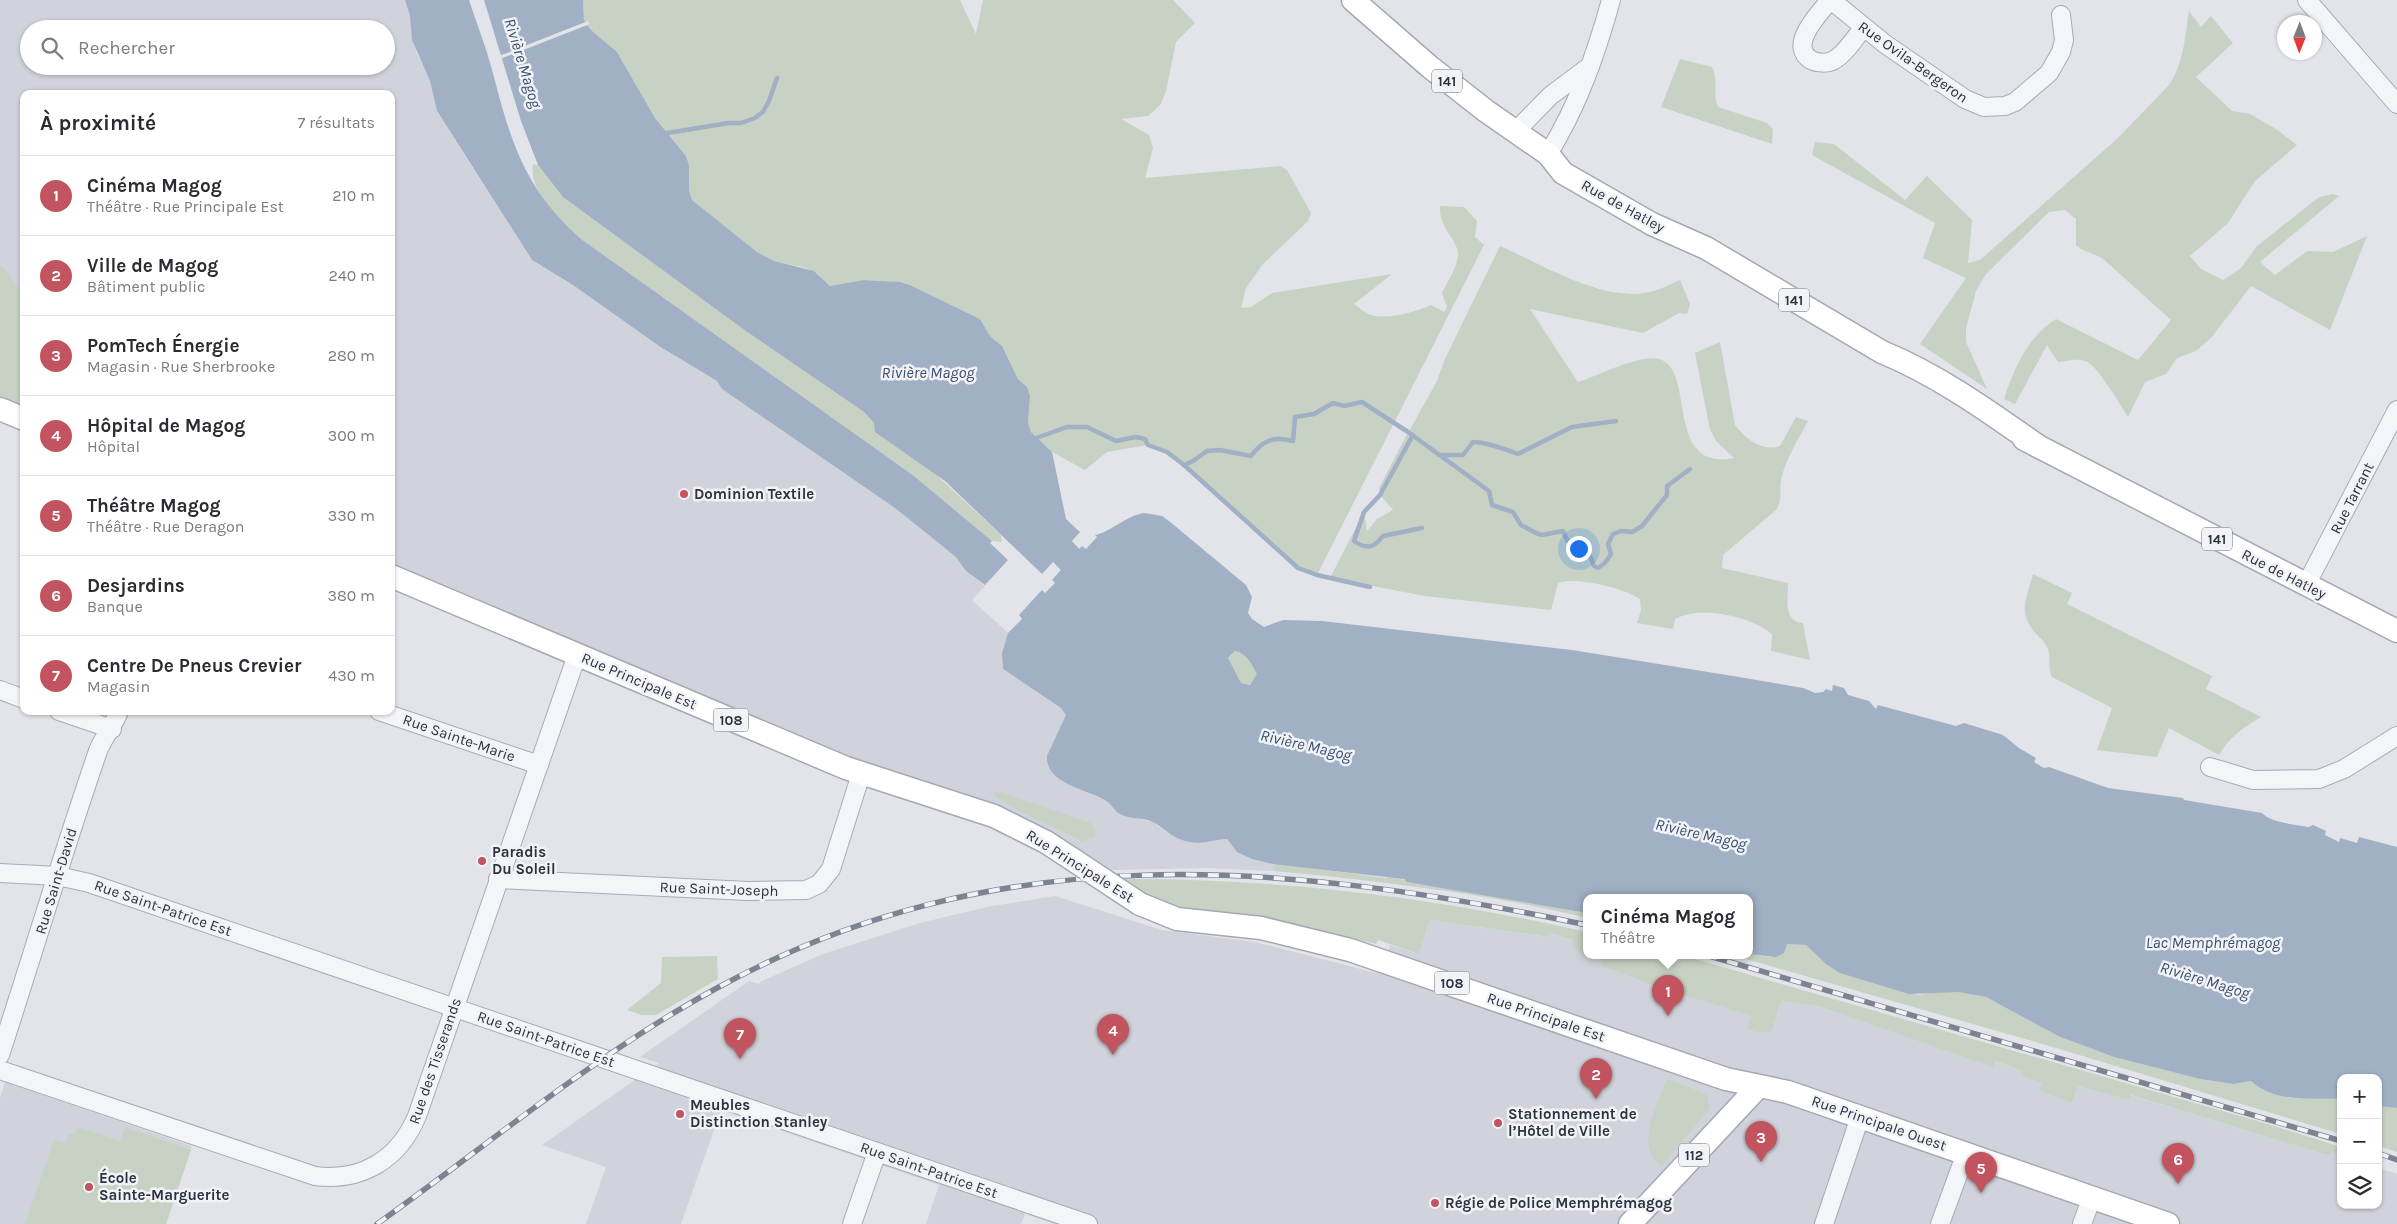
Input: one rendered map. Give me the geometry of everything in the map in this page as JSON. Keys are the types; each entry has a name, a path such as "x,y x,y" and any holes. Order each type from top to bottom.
{"main road":[{"name":"Rue de Hatley","path":"1353,0 1430,67 1515,132 1548,154 1563,173 1652,224 1706,248 1882,352 1911,364 1952,388 2038,446 2306,586 2397,631"},
{"path":"0,409 20,417"},
{"name":"Rue Principale Est","path":"395,578 861,774 994,816 1046,842 1140,904 1177,919 1261,928 1365,954 1717,1076 1758,1087"},
{"name":"Rue Principale Ouest","path":"1758,1087 1788,1092 2168,1224"},
{"name":"112","path":"1630,1224 1758,1087"}],"street":[{"path":"1548,154 1572,111 1590,66 1611,0"},
{"path":"1830,0 1806,29 1803,46 1806,55 1812,60 1826,63 1833,61 1863,28"},
{"name":"Rue Ovila-Bergeron","path":"1830,0 1863,28 1965,99 1984,107 1995,108 2015,102 2049,73 2061,52 2064,40 2061,15"},
{"path":"2307,0 2397,104"},
{"path":"1515,132 1550,96 1590,66"},
{"name":"Rue Tarrant","path":"2306,586 2397,410"},
{"name":"Rue des Tisserands","path":"0,1070 277,1165 315,1176 338,1178 372,1168 393,1154 404,1140 417,1116 577,655"},
{"path":"0,690 20,698"},
{"path":"70,715 112,730"},
{"name":"Rue Saint-David","path":"0,1055 58,876 61,859 99,749 112,730 118,715"},
{"name":"Rue Sainte-Marie","path":"391,715 539,765"},
{"path":"2210,767 2254,780 2319,779 2344,769 2397,736"},
{"name":"Rue Saint-Joseph","path":"498,879 748,891 806,890 819,884 831,869 861,774"},
{"name":"Rue Saint-Patrice Est","path":"0,873 58,876 89,883 1088,1224"},
{"path":"1824,1224 1860,1117"},
{"path":"852,1224 877,1152"},
{"path":"1940,1224 1966,1153"},
{"path":"2082,1224 2092,1197"}],"shaded area":[{"path":"0,0 405,0 410,16 416,51 430,81 437,112 532,260 573,285 659,346 717,381 722,389 895,508 956,557 966,571 985,586 972,600 1008,633 1002,653 1003,669 1064,710 1066,715 1063,781 1106,801 1119,814 1153,822 1169,834 1227,839 1234,848 1275,863 1274,871 1206,868 1112,870 1064,839 990,802 840,753 395,565 395,90 20,90 20,405 0,396"},
{"path":"1055,896 1162,930 1255,942 1380,974 1390,945 1419,954 1430,920 1547,937 1549,933 1573,940 1572,944 1583,952 1583,959 1602,961 1601,966 1655,986 1752,1016 1772,1031 1781,1001 1818,1006 1992,1066 1994,1061 2023,1071 2021,1076 2042,1083 2039,1091 2072,1103 2078,1086 2129,1100 2130,1095 2330,1156 2331,1151 2337,1153 2337,1209 2382,1209 2382,1169 2397,1174 2397,1224 1054,1224 1025,1214 1021,1224 926,1224 939,1185 721,1110 681,1224 586,1224 606,1167 542,1145 659,1063 640,1057 749,981 759,984 823,954 920,923 987,907"},
{"name":"École Sainte-Marguerite","path":"5,1082 192,1146 166,1224 0,1224 0,1098"}],"green space":[{"path":"583,0 960,0 976,34 983,0 1173,0 1195,23 1176,42 1166,91 1161,104 1148,116 1121,119 1149,135 1153,148 1145,178 1280,166 1287,170 1311,213 1308,221 1263,264 1246,288 1241,308 1251,307 1272,293 1392,274 1354,304 1369,314 1385,317 1418,310 1431,305 1444,312 1447,307 1442,293 1454,270 1458,251 1442,221 1440,206 1464,207 1477,221 1475,237 1484,245 1317,575 1298,568 1167,452 1148,445 1107,452 1085,470 1052,452 1031,432 1028,423 1030,396 1027,387 1018,379 1002,346 990,336 980,319 912,286 888,281 864,280 830,286 817,273 806,268 774,261 757,252 692,200 689,190 686,156 655,118 617,52 591,30 584,20"},
{"path":"2189,11 2201,27 2211,16 2233,43 2196,77 2232,111 2250,114 2276,129 2297,145 2255,181 2228,223 2190,256 2201,269 2223,280 2241,268 2256,247 2319,197 2333,194 2339,196 2260,262 2275,275 2307,251 2333,252 2367,236 2330,330 2251,286 2211,338 2196,351 2177,358 2166,374 2145,382 2128,417 2096,369 2085,361 2058,362 2047,345 2015,404 2004,399 2023,354 2038,334 2056,319 2138,360 2171,320 2102,258 2076,245 2076,219 2065,210 2049,212 1986,274 1976,291 1966,328 1966,342 1987,389 1920,344 1966,278 1923,258 1935,223 1812,155 1815,142 1834,144 1905,200 1927,176 1972,220 1968,263 1980,260 2119,137 2169,85 2181,59"},
{"path":"1680,59 1712,67 1718,107 1767,123 1773,129 1772,144 1661,107"},
{"path":"533,164 538,165 563,197 743,329 864,412 874,423 876,432 931,470 1001,535 1002,542 992,541 914,476 581,239 556,215 541,196 533,175"},
{"path":"1500,246 1570,279 1608,291 1627,294 1649,292 1680,280 1690,304 1687,314 1679,313 1643,333 1530,309 1578,382 1630,362 1651,358 1659,359 1670,367 1677,381 1689,435 1698,450 1712,458 1734,458 1717,442 1710,430 1695,353 1720,342 1735,425 1744,435 1760,446 1780,446 1796,417 1808,421 1784,469 1780,501 1776,510 1723,555 1722,568 1788,583 1787,602 1789,614 1797,622 1803,623 1810,660 1771,651 1772,634 1751,622 1725,614 1698,613 1685,615 1675,619 1673,629 1637,623 1641,610 1640,599 1623,591 1600,584 1576,581 1558,583 1551,610 1425,596 1330,578 1364,512 1367,531 1377,519 1393,510 1380,495 1379,488 1437,381 1444,361"},
{"path":"0,266 5,269 20,291 20,405 0,396"},
{"path":"2033,574 2072,593 2067,604 2212,676 2206,689 2261,717 2237,733 2219,755 2169,728 2157,757 2097,750 2112,708 2052,677 2047,647 2032,629 2026,615 2025,602"},
{"path":"1235,651 1246,657 1258,674 1250,685 1241,683 1228,659"},
{"path":"1001,792 1093,824 1096,832 1094,837 1082,842 1008,805 998,799 993,793"},
{"path":"1275,863 1389,877 1583,912 1583,917 1549,909 1432,889 1274,871"},
{"path":"1125,879 1242,882 1358,892 1472,909 1583,931 1583,954 1572,944 1573,940 1549,933 1548,937 1430,920 1419,954 1378,940 1376,944 1280,921 1173,906 1152,898"},
{"path":"1787,944 1806,945 1826,964 1919,995 1935,992 1958,992 1986,997 2058,1036 2114,1057 2200,1079 2234,1084 2251,1081 2270,1093 2281,1096 2306,1099 2337,1099 2337,1133 2046,1045 1746,959 1753,959 1753,955 1771,957"},
{"path":"717,956 718,979 656,1015 642,1015 627,1010 661,983 662,957"},
{"path":"1593,959 1695,959 2261,1122 2337,1146 2337,1154 2331,1152 2330,1156 2131,1095 2129,1100 2078,1086 2072,1103 2039,1091 2042,1083 2021,1076 2023,1071 1995,1061 1993,1067 1818,1006 1781,1001 1772,1031 1760,1033 1747,1029 1751,1016 1655,986 1601,966 1602,961"},
{"path":"1667,1079 1707,1094 1710,1108 1662,1166 1654,1158 1649,1148 1648,1137 1650,1125"},
{"path":"2382,1106 2397,1108 2397,1152 2382,1147"},
{"name":"École Sainte-Marguerite","path":"78,1127 120,1141 125,1127 191,1150 166,1224 25,1224 54,1140 65,1143 69,1133 75,1135"}],"water":[{"name":"Rivière Magog","path":"405,0 469,0 489,58 512,139 532,180 561,220 581,239 914,476 992,541 990,543 1008,560 985,585 966,571 956,557 895,508 722,389 717,381 659,346 573,285 532,260 437,111 430,81 412,40 410,16"},
{"name":"Rivière Magog","path":"484,0 583,0 584,20 591,30 617,52 655,118 686,156 689,166 689,190 692,200 757,252 774,261 814,271 830,286 864,280 900,282 980,319 990,336 1002,346 1018,379 1027,387 1030,396 1028,423 1031,432 1052,452 1066,519 1080,532 1042,574 945,481 875,432 874,423 864,412 743,329 563,197 538,165 521,121"},
{"name":"Lac Memphrémagog","path":"1144,513 1162,516 1246,585 1252,597 1248,613 1252,619 1264,627 1283,620 1322,621 1572,650 1803,688 1815,693 1823,692 1826,689 1832,691 1833,685 1844,688 1848,695 1869,701 1876,709 1878,705 1956,726 1964,723 2003,735 2019,748 2036,758 2034,762 2044,768 2049,767 2108,788 2183,798 2184,800 2262,813 2271,819 2284,823 2309,827 2313,825 2326,831 2325,835 2339,842 2340,838 2357,843 2359,837 2397,847 2397,1108 2382,1106 2382,1074 2337,1074 2337,1099 2306,1099 2282,1096 2260,1088 2251,1081 2234,1084 2200,1079 2114,1057 2058,1036 1986,997 1958,992 1909,994 1840,973 1826,964 1806,945 1787,944 1784,953 1776,957 1753,954 1753,894 1583,894 1583,912 1407,882 1404,879 1273,864 1252,859 1237,852 1227,839 1200,843 1188,842 1174,836 1153,822 1120,814 1106,801 1069,784 1053,773 1048,765 1047,756 1066,715 1061,708 1003,669 1002,653 1008,633 1022,619 1019,615 1042,590 1045,593 1055,583 1052,580 1082,546 1086,549 1097,537 1095,535 1125,520","holes":["1235,651 1243,654 1257,674 1250,685 1241,683 1228,658"]}],"pier":[{"path":"588,21 590,24 500,59 499,56"}],"waterway":[{"path":"667,133 729,123 741,123 755,118 763,112 777,78"},
{"path":"1184,465 1207,451 1220,450 1251,456 1260,446 1269,441 1275,439 1293,441 1295,417 1314,414 1333,403 1344,406 1362,402 1408,432 1489,491 1492,505 1513,512 1521,525 1542,535 1563,531 1567,540 1589,553 1594,566 1598,568 1605,563 1611,554 1608,544 1613,534 1621,531 1632,532 1642,526 1667,495 1667,486 1690,469"},
{"path":"1439,455 1463,455 1473,442 1490,444 1518,454 1572,427 1616,421"},
{"path":"1036,438 1067,427 1087,427 1116,441 1136,437 1145,439 1148,445 1167,452 1184,465 1298,568 1317,575 1370,587"},
{"path":"1413,435 1380,495 1364,512 1354,541 1367,547 1376,543 1383,536 1422,528"},
{"name":"Rivière Magog","path":"1037,524 1076,566 1092,588"}],"railway":[{"path":"377,1224 586,1071 672,1014 717,988 823,938 929,904 1036,884 1144,875 1253,877 1363,887 1474,903 1583,924"},
{"path":"1720,959 2337,1140"},
{"path":"2382,1154 2397,1160"}],"place":[{"name":"Dominion Textile","path":"684,494"},
{"name":"Paradis Du Soleil","path":"482,861"},
{"name":"Cinéma Magog","path":"1668,1016"},
{"name":"Hôpital de Magog","path":"1113,1055"},
{"name":"Centre De Pneus Crevier","path":"740,1059"},
{"name":"Ville de Magog","path":"1596,1099"},
{"name":"Meubles Distinction Stanley","path":"680,1114"},
{"name":"Stationnement de l’Hôtel de Ville","path":"1498,1123"},
{"name":"PomTech Énergie","path":"1761,1162"},
{"name":"Desjardins","path":"2178,1184"},
{"name":"École Sainte-Marguerite","path":"89,1187"},
{"name":"Théâtre Magog","path":"1981,1193"},
{"name":"Régie de Police Memphrémagog","path":"1435,1203"}]}
